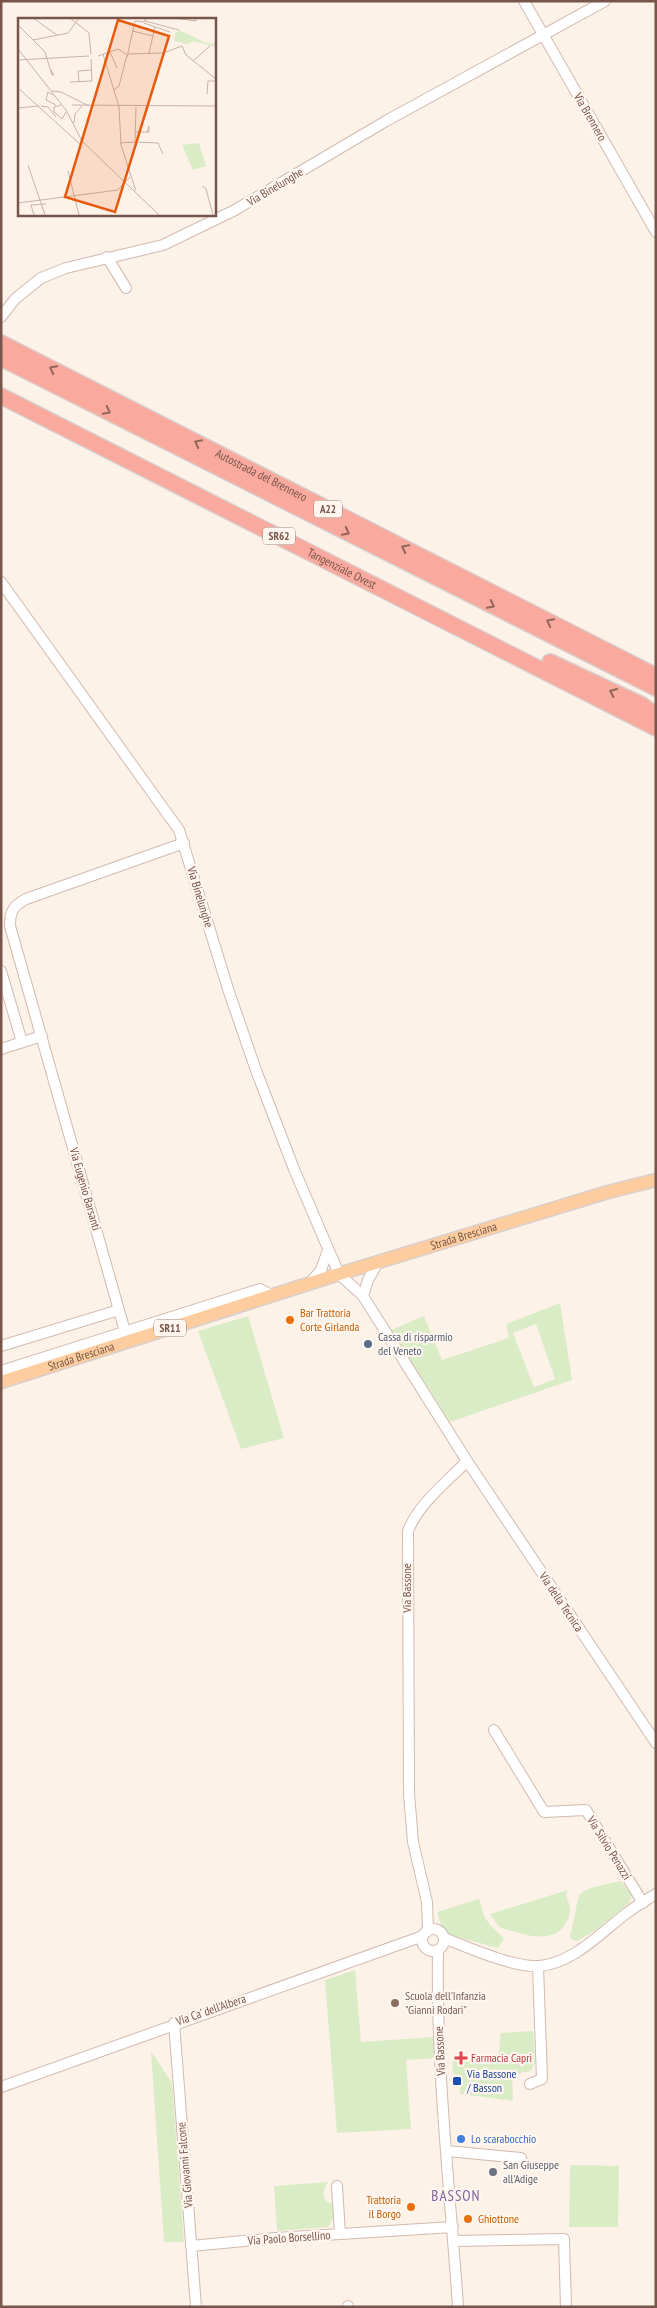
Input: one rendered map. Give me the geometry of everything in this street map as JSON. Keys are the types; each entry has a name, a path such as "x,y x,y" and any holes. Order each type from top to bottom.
{"highway":[{"name":"Autostrada del Brennero","path":"1,343 656,676"},
{"name":"Autostrada del Brennero","path":"1,358 656,688"},
{"name":"Tangenziale Ovest","path":"1,386 552,663 642,705 656,714"},
{"name":"Tangenziale Ovest","path":"1,396 656,728"}],"main road":[{"name":"Strada Bresciana","path":"1,1382 127,1337 245,1299 274,1296 378,1262 599,1195 656,1180"}],"street":[{"name":"Via Brennero","path":"524,1 656,232"},
{"name":"Via Binelunghe","path":"1,317 15,299 41,278 66,268 163,245 235,210 386,121 605,1"},
{"path":"107,257 126,288"},
{"name":"Via Binelunghe","path":"1,582 179,830 229,992 257,1073 294,1169 339,1274"},
{"path":"1,909 12,909 26,899 184,843"},
{"name":"Via Eugenio Barsanti","path":"12,909 10,926 127,1337"},
{"path":"1,971 22,1042"},
{"path":"1,1049 42,1036"},
{"path":"307,1285 321,1270 328,1250"},
{"path":"364,1296 368,1280 378,1262"},
{"path":"339,1274 364,1296 467,1461"},
{"path":"1,1346 120,1310"},
{"name":"Strada Bresciana","path":"1,1371 127,1337"},
{"name":"Via della Tecnica","path":"467,1461 656,1743"},
{"name":"Via Bassone","path":"458,2307 433,1941 414,1842 409,1794 408,1531 413,1518 423,1505 467,1461"},
{"name":"Via Silvio Penazzi","path":"494,1730 544,1812 586,1810 643,1903"},
{"path":"433,1941 526,1965 538,1966 556,1962 590,1944 656,1894"},
{"name":"Via Ca' dell'Albera","path":"1,2086 405,1942 433,1941"},
{"path":"530,2084 542,2079 538,1966"},
{"name":"Via Giovanni Falcone","path":"174,2023 196,2307"},
{"path":"447,2151 521,2158"},
{"name":"Via Paolo Borsellino","path":"191,2246 340,2234 337,2186"},
{"path":"340,2234 453,2227"},
{"path":"454,2241 564,2239 566,2307"}],"green space":[{"path":"560,1303 572,1380 450,1422 391,1330 424,1316 442,1360 509,1338 506,1324","holes":["536,1324 555,1379 534,1387 513,1333"]},
{"path":"248,1316 284,1438 241,1449 198,1331"},
{"path":"621,1881 631,1895 630,1902 596,1930 577,1941 572,1940 570,1936 580,1895 592,1888"},
{"path":"568,1890 566,1896 569,1902 570,1914 561,1929 554,1934 545,1936 526,1935 499,1927 490,1914"},
{"path":"479,1899 484,1916 490,1925 504,1938 498,1948 450,1935 442,1928 437,1912"},
{"path":"355,1970 361,2042 434,2037 435,2058 406,2060 411,2129 337,2133 325,1980"},
{"path":"533,2031 535,2062 531,2071 512,2074 513,2101 460,2094 459,2078 453,2073 452,2061 498,2058 501,2033"},
{"path":"151,2051 172,2083 184,2242 164,2242"},
{"path":"570,2165 619,2166 618,2227 569,2227"},
{"path":"328,2182 324,2194 327,2202 333,2204 334,2216 328,2227 277,2231 274,2186"}],"place":[{"name":"Bar Trattoria Corte Girlanda","path":"290,1320"},
{"name":"Cassa di risparmio del Veneto","path":"368,1344"},
{"name":"Scuola dell'Infanzia \"Gianni Rodari\"","path":"395,2003"},
{"name":"Farmacia Capri","path":"461,2058"},
{"name":"Via Bassone / Basson","path":"457,2081"},
{"name":"Lo scarabocchio","path":"461,2139"},
{"name":"San Giuseppe all'Adige","path":"493,2172"},
{"name":"Trattoria il Borgo","path":"411,2207"},
{"name":"Ghiottone","path":"468,2219"}],"district":[{"name":"BASSON","path":"456,2196"}]}
